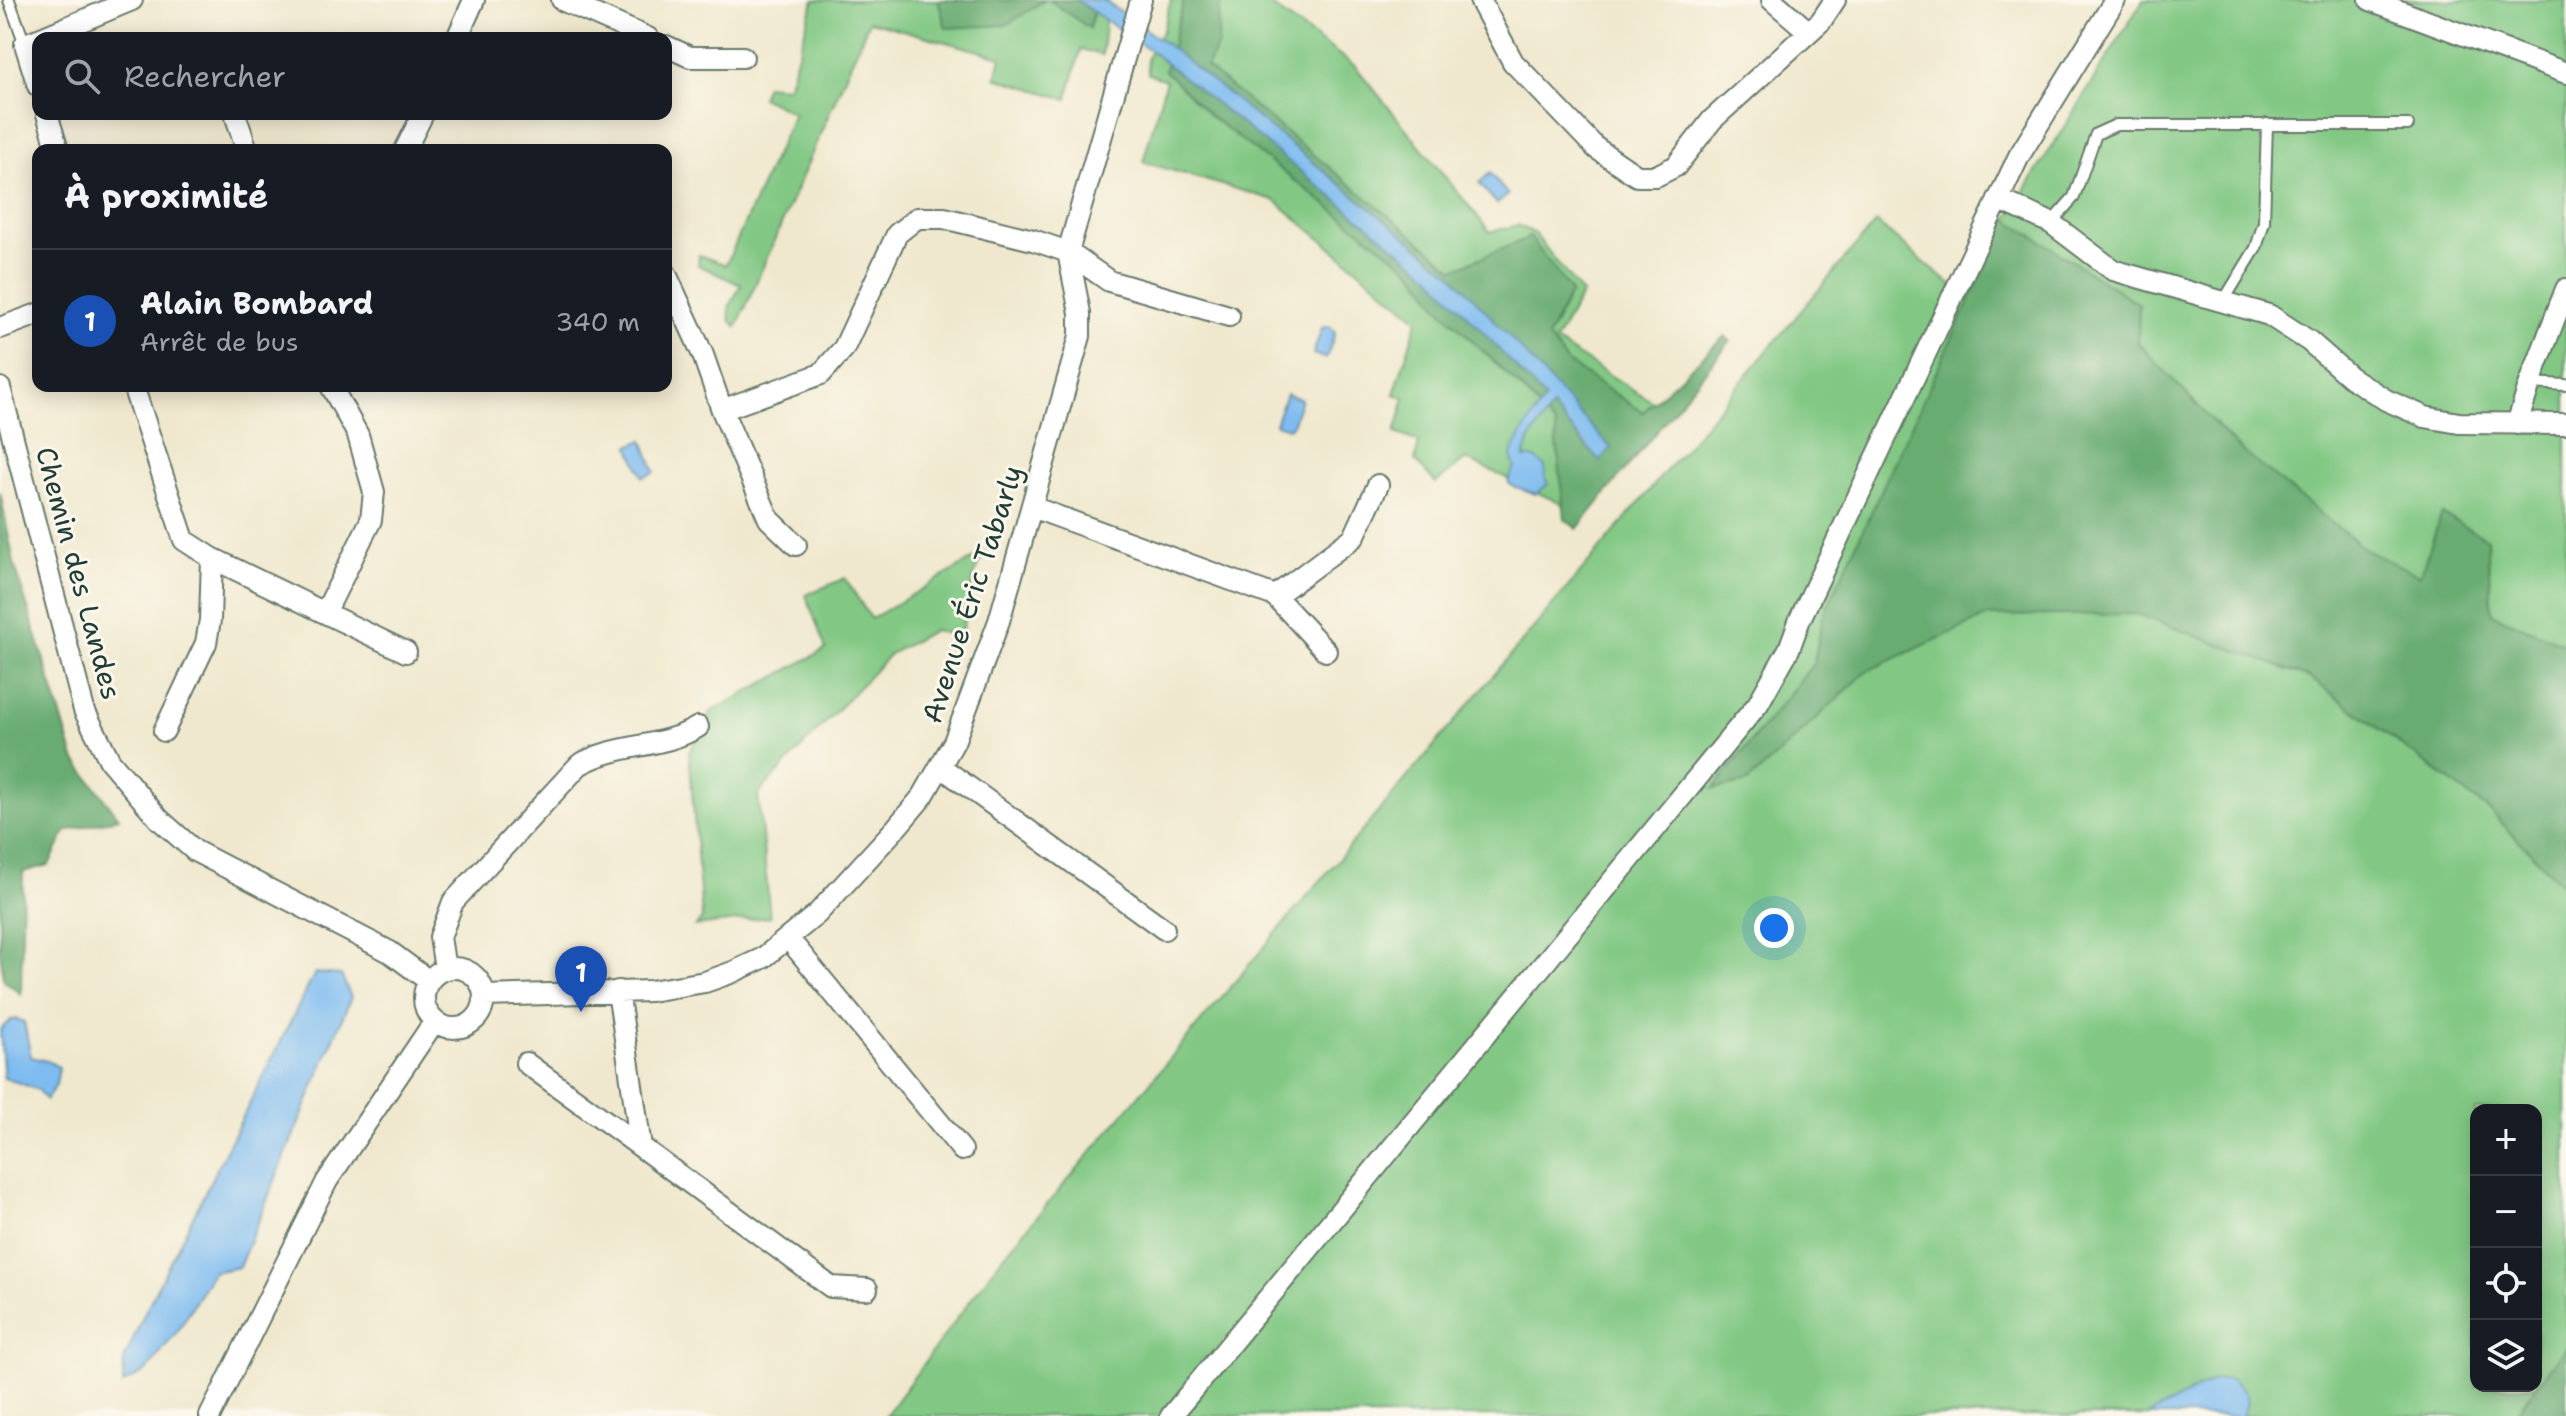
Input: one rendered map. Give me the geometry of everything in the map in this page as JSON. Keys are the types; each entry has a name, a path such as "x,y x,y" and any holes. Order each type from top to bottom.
{"street":[{"path":"54,32 132,0"},
{"path":"460,32 474,0"},
{"path":"562,0 634,32"},
{"name":"Avenue Éric Tabarly","path":"484,996 650,991 705,982 733,972 763,958 817,914 923,796 954,742 999,621 1080,336 1080,313 1068,252 1141,0"},
{"path":"1480,0 1513,62 1596,148 1637,176 1656,176 1676,166 1712,120 1821,21 1835,0"},
{"path":"1772,0 1809,32"},
{"path":"1171,1416 1758,704 1789,649 1800,619 2019,156 2115,0"},
{"path":"2370,0 2566,73"},
{"path":"672,49 690,57 743,57"},
{"path":"49,120 56,144"},
{"path":"237,120 245,144"},
{"path":"416,144 422,120"},
{"path":"1998,199 2051,223 2113,270 2269,315 2309,341 2350,377 2386,400 2425,417 2459,423 2566,424"},
{"path":"722,410 821,374 844,348 897,234 917,218 944,218 1033,240 1068,252 1109,281 1229,316"},
{"path":"672,287 703,355 722,410 769,519 796,545"},
{"path":"2517,424 2566,289"},
{"path":"0,328 32,316"},
{"name":"Chemin des Landes","path":"0,388 84,710 110,761 159,819 195,851 437,975"},
{"path":"135,392 184,540 212,558 406,652"},
{"path":"325,613 371,520 374,492 358,435 334,392"},
{"path":"1275,596 1354,537 1378,485"},
{"path":"1032,507 1275,596 1326,651"},
{"path":"164,731 206,643 212,558"},
{"path":"437,975 463,969 477,979 484,996 480,1013 469,1025 451,1028 434,1022 425,1007 424,998 437,975 440,937 453,902 579,765 596,755 681,737 698,727"},
{"path":"941,767 1164,929"},
{"path":"788,938 962,1150"},
{"path":"618,991 641,1147"},
{"path":"210,1416 327,1181 434,1022"},
{"path":"526,1063 831,1287 867,1289"}],"lane":[{"path":"9,0 32,35"},
{"path":"2224,300 2256,248 2264,222 2267,124"},
{"path":"2051,223 2074,197 2096,134 2116,125 2408,125"},
{"path":"2530,383 2566,385"}],"green space":[{"path":"814,0 1107,0 1102,55 1081,49 1067,99 996,78 1001,57 869,21 737,327 730,320 729,307 741,285 698,265 699,255 726,265 794,113 761,97 766,85 788,87"},
{"path":"938,0 1045,0 1006,25 946,28"},
{"path":"1049,0 1097,0 1089,28"},
{"path":"1171,0 1263,0 1355,66 1490,232 1518,225 1534,233 1582,294 1555,341 1656,404 1585,515 1466,459 1436,483 1415,461 1419,442 1395,433 1405,398 1394,394 1418,319 1274,200 1143,162 1166,80 1148,74 1147,58 1163,30"},
{"path":"1184,0 1223,0 1219,8 1218,45 1206,67 1454,269 1530,237 1571,292 1548,337 1568,363 1643,412 1725,336 1730,341 1577,529 1565,519 1555,425 1443,312 1413,271 1210,116 1165,71"},
{"path":"2143,0 2566,0 2566,1372 2516,1416 885,1416 1001,1259 1876,222 1961,293"},
{"path":"2007,219 2139,304 2138,343 2236,446 2367,551 2420,575 2442,514 2487,539 2492,614 2566,645 2566,889 2488,809 2310,678 2137,614 1988,616 1867,671 1748,782 1713,789 1814,663 1823,616"},
{"path":"0,492 14,563 74,758 119,818 66,831 49,865 23,872 21,994 4,980 0,952"},
{"path":"985,552 975,573 960,638 934,630 890,654 758,794 770,917 696,926 702,918 689,752 711,712 826,649 806,595 845,578 871,619"},
{"path":"2566,1347 2566,1416 2514,1416 2532,1392 2542,1392 2542,1379"}],"water":[{"path":"1076,0 1103,0 1166,44 1451,273 1611,448 1600,461 1552,407 1529,441 1524,458 1535,458 1545,466 1548,484 1536,494 1510,485 1508,481 1515,467 1511,456 1545,399 1431,276 1152,52"},
{"path":"1490,173 1508,195 1497,204 1479,183"},
{"path":"1328,326 1335,333 1326,359 1313,354 1322,328"},
{"path":"1286,394 1301,399 1289,428 1275,424"},
{"path":"643,440 655,472 643,477 629,446"},
{"path":"315,973 341,975 351,997 239,1267 213,1272 179,1329 145,1372 123,1384 124,1360 144,1314"},
{"path":"11,1020 24,1022 31,1057 59,1067 56,1085 46,1100 37,1089 4,1078 0,1030"},
{"path":"2231,1379 2246,1395 2242,1416 2147,1416 2213,1380"}],"place":[{"name":"Alain Bombard","path":"581,1012"}]}
